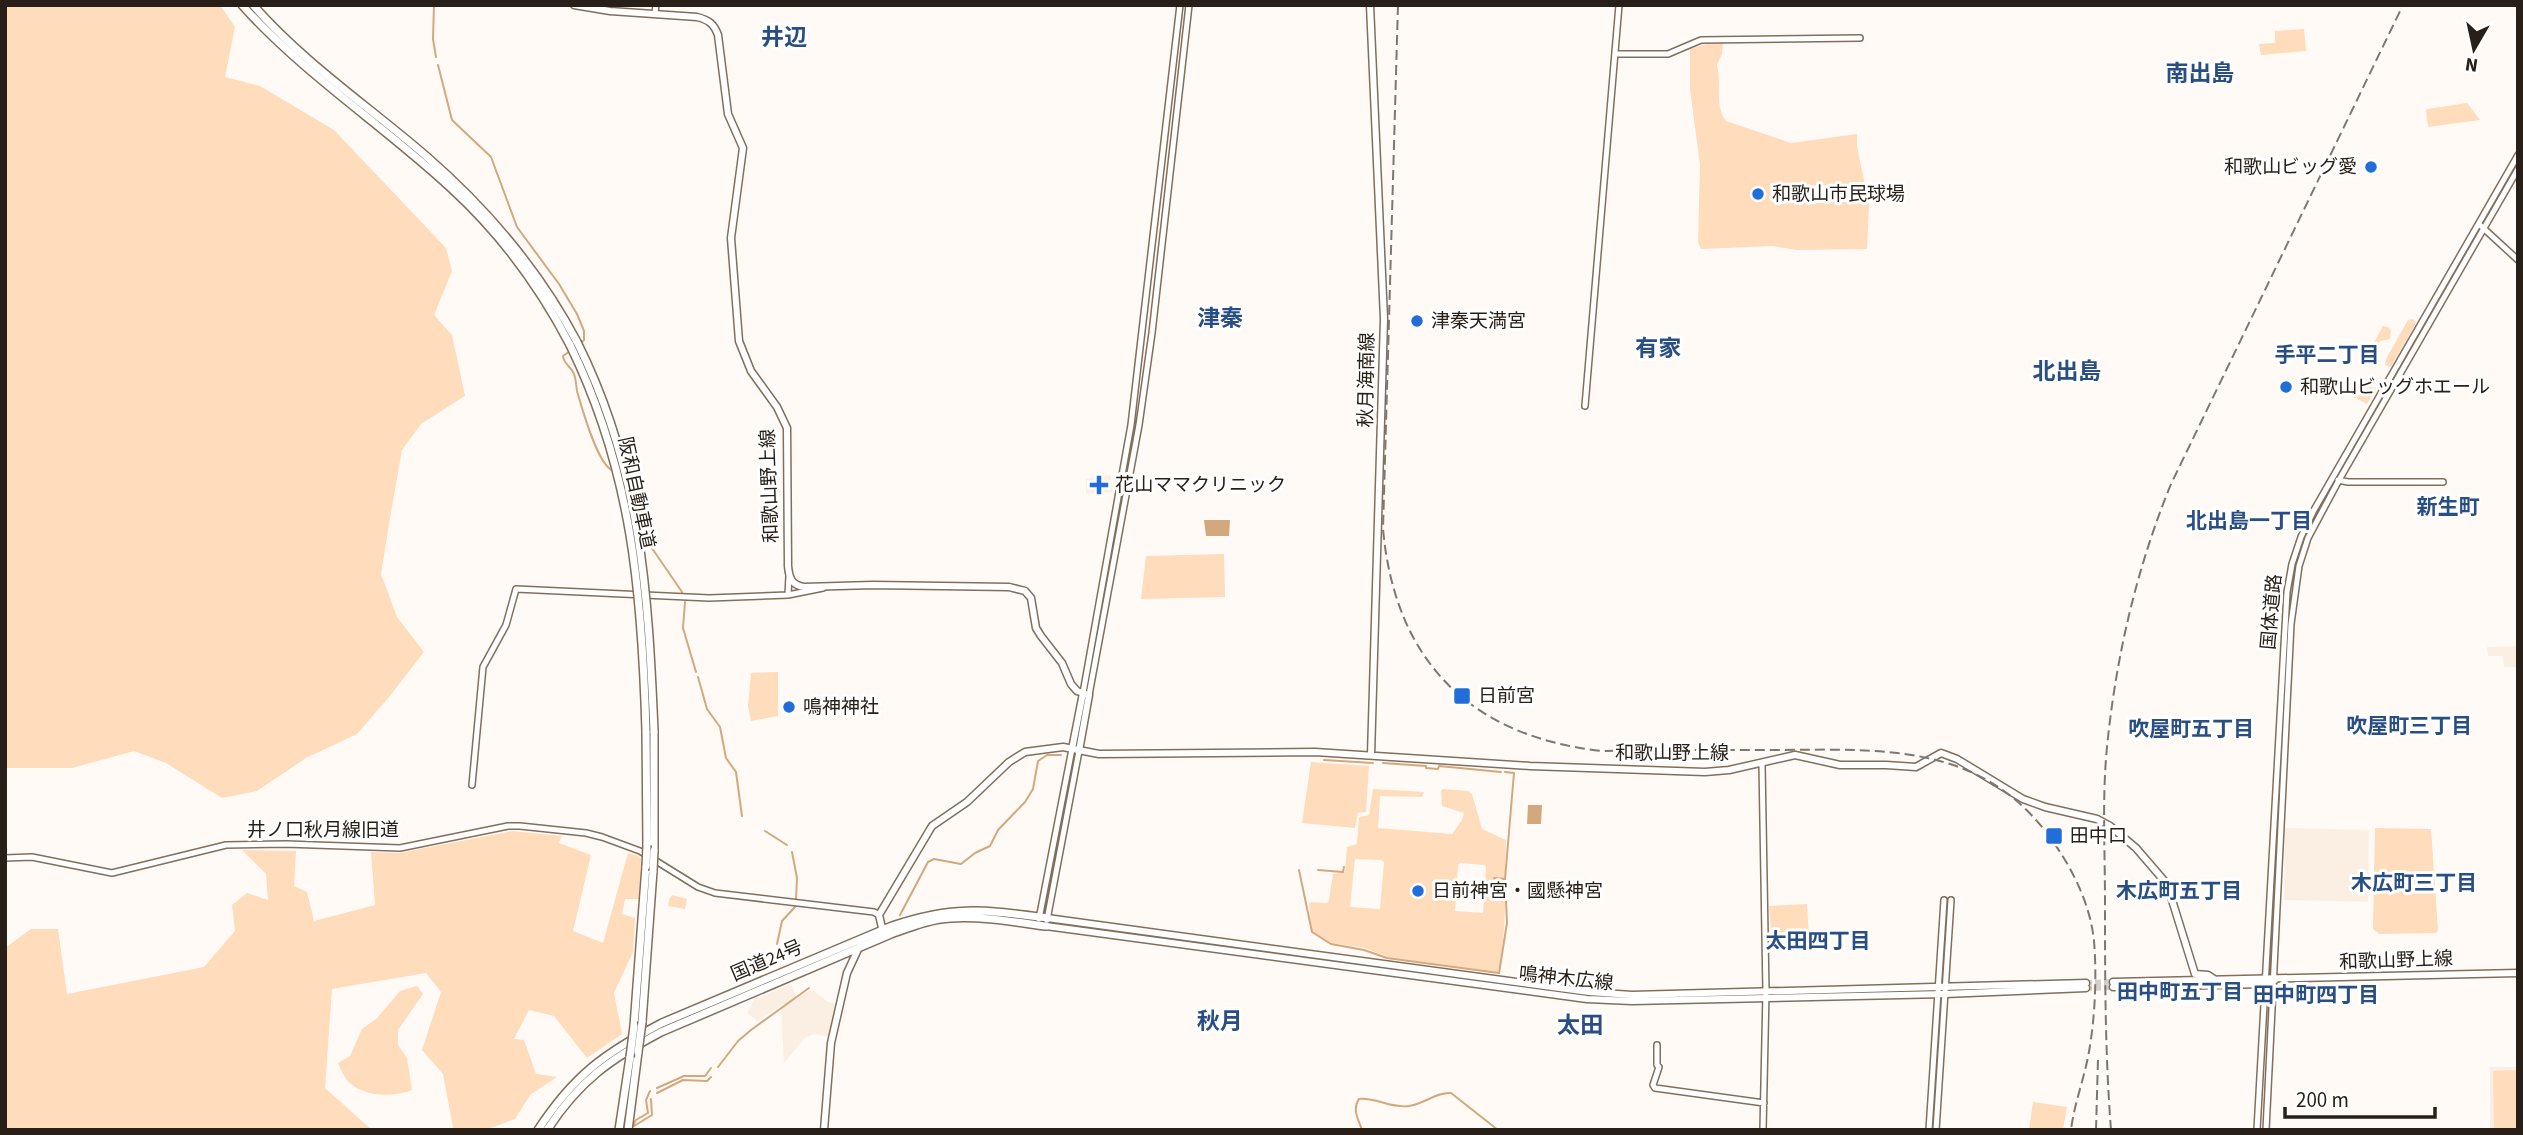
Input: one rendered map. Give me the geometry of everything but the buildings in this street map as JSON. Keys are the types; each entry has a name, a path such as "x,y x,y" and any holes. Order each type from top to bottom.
{"highway":[{"name":"阪和自動車道","path":"242,5 300,63 420,160 480,217 524,271 573,344"},
{"name":"阪和自動車道","path":"253,5 306,58 425,155 485,212 530,267 558,308 611,421 634,504 650,635 647,845 638,1052 626,1117 619,1130"},
{"name":"阪和自動車道","path":"628,1130 626,1117 630,1056 638,1024 653,871 650,731"},
{"name":"国道24号","path":"538,1130 579,1077 602,1057 662,1023 926,915 953,910 982,910 1042,922"},
{"name":"国道24号","path":"547,1130 583,1084 607,1063 630,1049 661,1032 859,943"}],"main road":[{"name":"和歌山野上線","path":"574,5 610,11 704,19 715,27 728,114 743,148 731,238 739,341 751,371 777,407 787,428 789,576"},
{"name":"秋月海南線","path":"1370,5 1384,319 1371,755"},
{"path":"789,576 797,586 1009,587 1025,591 1031,598 1036,628 1062,663 1071,684 1086,694 1075,750"},
{"name":"和歌山野上線","path":"878,915 932,826 967,802 1017,756 1025,752 1063,747 1141,754 1315,752 1672,772 1729,770 1795,755 1840,765 1916,767 1935,754 1946,754 2023,799 2097,819 2110,826 2136,848 2167,884 2196,974 2208,975 2213,982 2518,973"},
{"path":"878,915 883,934"},
{"name":"鳴神木広線","path":"1042,922 1589,992 1766,996 2086,985"},
{"path":"824,1130 831,1043 847,973 859,943"},
{"path":"2113,984 2213,982"}],"street":[{"path":"655,13 656,5"},
{"path":"1086,694 1131,425 1180,5"},
{"path":"1086,694 1139,425 1189,5"},
{"path":"1585,406 1619,5"},
{"path":"1615,54 1668,54 1701,40 1860,38"},
{"name":"国体道路","path":"2266,1130 2294,592 2308,538 2335,479 2518,155"},
{"name":"国体道路","path":"2257,1130 2287,592 2301,537 2518,169"},
{"path":"2478,223 2518,260"},
{"path":"2335,479 2348,482 2443,482"},
{"path":"788,595 789,576"},
{"path":"471,785 483,667 506,625 516,589 709,598 788,595 827,587"},
{"path":"1042,922 1075,750"},
{"path":"1762,764 1766,996 1763,1130"},
{"name":"井ノ口秋月線旧道","path":"5,858 32,858 112,873 226,845 286,844 389,849 508,826 529,827 602,837 640,851 698,887 715,892 874,912 878,915"},
{"path":"1929,1130 1948,900"},
{"path":"1936,1130 1941,991"},
{"path":"1657,1045 1659,1068 1654,1088 1764,1103"}],"shaded area":[{"path":"5,5 220,5 235,27 225,77 260,86 334,130 446,248 452,271 434,315 452,335 465,396 421,424 402,450 381,574 397,617 424,652 357,734 306,758 257,791 222,798 166,763 134,751 72,768 5,768"},
{"path":"2304,29 2306,51 2261,55 2259,44 2275,43 2275,31"},
{"path":"1723,43 1717,65 1720,108 1726,121 1791,143 1857,134 1869,205 1867,249 1797,250 1772,246 1701,249 1698,242 1700,165 1690,89 1690,49"},
{"path":"2467,103 2480,120 2428,127 2426,110"},
{"path":"2413,319 2416,323 2391,367 2385,365 2408,320"},
{"path":"2383,326 2391,330 2390,339 2380,341 2373,357 2370,350"},
{"path":"2363,382 2376,389 2367,404 2348,394"},
{"name":"花山ママクリニック","path":"1111,475 1112,492 1086,494 1086,479"},
{"path":"1204,520 1230,520 1229,536 1206,536"},
{"path":"1224,554 1225,597 1141,599 1146,556"},
{"path":"2517,632 2518,667 2504,667 2503,656 2488,656 2487,647 2517,646"},
{"path":"778,672 778,716 751,721 748,706 751,673"},
{"path":"1311,762 1369,766 1366,812 1358,813 1355,828 1302,823"},
{"name":"日前神宮・國懸神宮","path":"1373,789 1424,792 1422,797 1380,796 1378,828 1452,834 1464,813 1442,806 1441,791 1468,791 1472,794 1482,829 1506,840 1504,923 1498,972 1388,957 1365,948 1332,943 1316,935 1312,930 1309,904 1327,903 1333,874 1345,872 1347,847 1357,844 1359,817 1369,815","holes":["1355,859 1384,862 1380,909 1350,907","1460,863 1486,867 1483,913 1455,911"]},
{"path":"1528,805 1542,805 1541,824 1527,824"},
{"path":"2285,828 2369,830 2368,902 2284,900"},
{"path":"2375,828 2431,829 2438,930 2436,933 2379,934 2373,929"},
{"path":"512,831 562,836 559,843 591,855 573,931 603,943 628,853 641,859 639,899 625,899 622,914 635,918 633,952 614,993 622,1034 587,1058 554,1016 529,1010 514,1039 524,1040 536,1074 557,1077 530,1095 515,1119 485,1130 454,1130 443,1074 422,1050 441,992 426,973 332,989 325,1088 372,1130 5,1130 5,948 31,929 58,929 67,994 204,967 235,931 232,905 247,893 268,900 266,874 242,850 296,851 294,886 307,892 314,921 375,905 371,852 399,853"},
{"path":"672,895 687,899 685,909 668,906"},
{"path":"1807,904 1809,938 1772,940 1769,906"},
{"path":"791,984 797,998 814,991 828,1002 837,1004 830,1037 814,1034 805,1038 784,1063 781,1009 785,1006 784,1003 757,1021 747,1013 754,999"},
{"path":"417,986 423,994 398,1030 398,1045 407,1058 412,1090 386,1095 368,1092 352,1085 338,1063 350,1056 362,1029 376,1019 400,991"},
{"path":"2490,1067 2518,1067 2518,1130 2490,1130"},
{"path":"2518,1070 2518,1130 2494,1130 2493,1071"},
{"path":"2033,1102 2067,1107 2063,1130 2029,1130"}],"waterway":[{"path":"434,5 433,39 436,57"},
{"path":"438,65 452,120 491,157 517,227 559,284 577,314 584,331 584,340 580,344"},
{"path":"570,351 563,356 574,374 582,410 601,458 613,471"},
{"path":"635,503 645,538 682,595"},
{"path":"685,602 683,628 696,672"},
{"path":"698,677 707,709 720,727 726,758 736,772 742,816"},
{"path":"900,915 928,862 934,859 961,864 990,846 998,830 1025,802 1033,789 1038,761 1047,755 1061,755"},
{"path":"1324,760 1373,763"},
{"path":"1383,763 1501,772"},
{"path":"1494,878 1505,879 1514,773 1505,772"},
{"path":"765,831 787,845"},
{"path":"792,852 797,878 796,899"},
{"path":"1318,870 1343,872 1344,867"},
{"path":"1299,870 1312,932 1331,944 1364,950 1387,958 1499,973 1507,923 1505,879"},
{"path":"777,944 782,921 795,907"},
{"path":"718,1067 738,1041 809,988"},
{"path":"657,1088 684,1076 705,1076 711,1068"},
{"path":"657,1093 683,1080 707,1081 711,1077"},
{"path":"631,1129 636,1120 648,1113 646,1100 650,1091"},
{"path":"1362,1130 1356,1110 1359,1099 1403,1106 1451,1093 1498,1130"},
{"path":"634,1126 652,1115 651,1099"}],"tunnel":[{"path":"2086,983 2113,982"},
{"path":"2086,988 2113,987"}],"railway":[{"path":"1398,5 1383,529 1390,576 1404,617 1423,653 1447,684 1478,709 1513,729 1555,743 1601,751 1859,750 1898,753 1935,760 1970,772 2003,790 2033,816 2060,852 2072,873 2090,918 2094,941 2095,999 2088,1057 2071,1130"},
{"path":"2111,1130 2106,1016 2105,785 2116,679 2138,580 2171,484 2403,5"},
{"path":"2096,1130 2098,1059"}],"place":[{"name":"和歌山ビッグ愛","path":"2371,167"},
{"name":"和歌山市民球場","path":"1758,194"},
{"name":"津秦天満宮","path":"1417,321"},
{"name":"和歌山ビッグホエール","path":"2286,387"},
{"name":"花山ママクリニック","path":"1099,485"},
{"name":"日前宮","path":"1462,696"},
{"name":"鳴神神社","path":"789,707"},
{"name":"田中口","path":"2054,836"},
{"name":"日前神宮・國懸神宮","path":"1418,891"}],"district":[{"name":"井辺","path":"784,37"},
{"name":"南出島","path":"2200,73"},
{"name":"津秦","path":"1220,318"},
{"name":"有家","path":"1658,348"},
{"name":"手平二丁目","path":"2327,355"},
{"name":"北出島","path":"2067,371"},
{"name":"新生町","path":"2448,507"},
{"name":"北出島一丁目","path":"2249,521"},
{"name":"吹屋町三丁目","path":"2409,726"},
{"name":"吹屋町五丁目","path":"2191,729"},
{"name":"木広町三丁目","path":"2414,883"},
{"name":"木広町五丁目","path":"2179,891"},
{"name":"太田四丁目","path":"1818,941"},
{"name":"田中町五丁目","path":"2180,992"},
{"name":"田中町四丁目","path":"2316,995"},
{"name":"秋月","path":"1220,1021"},
{"name":"太田","path":"1580,1025"}]}
